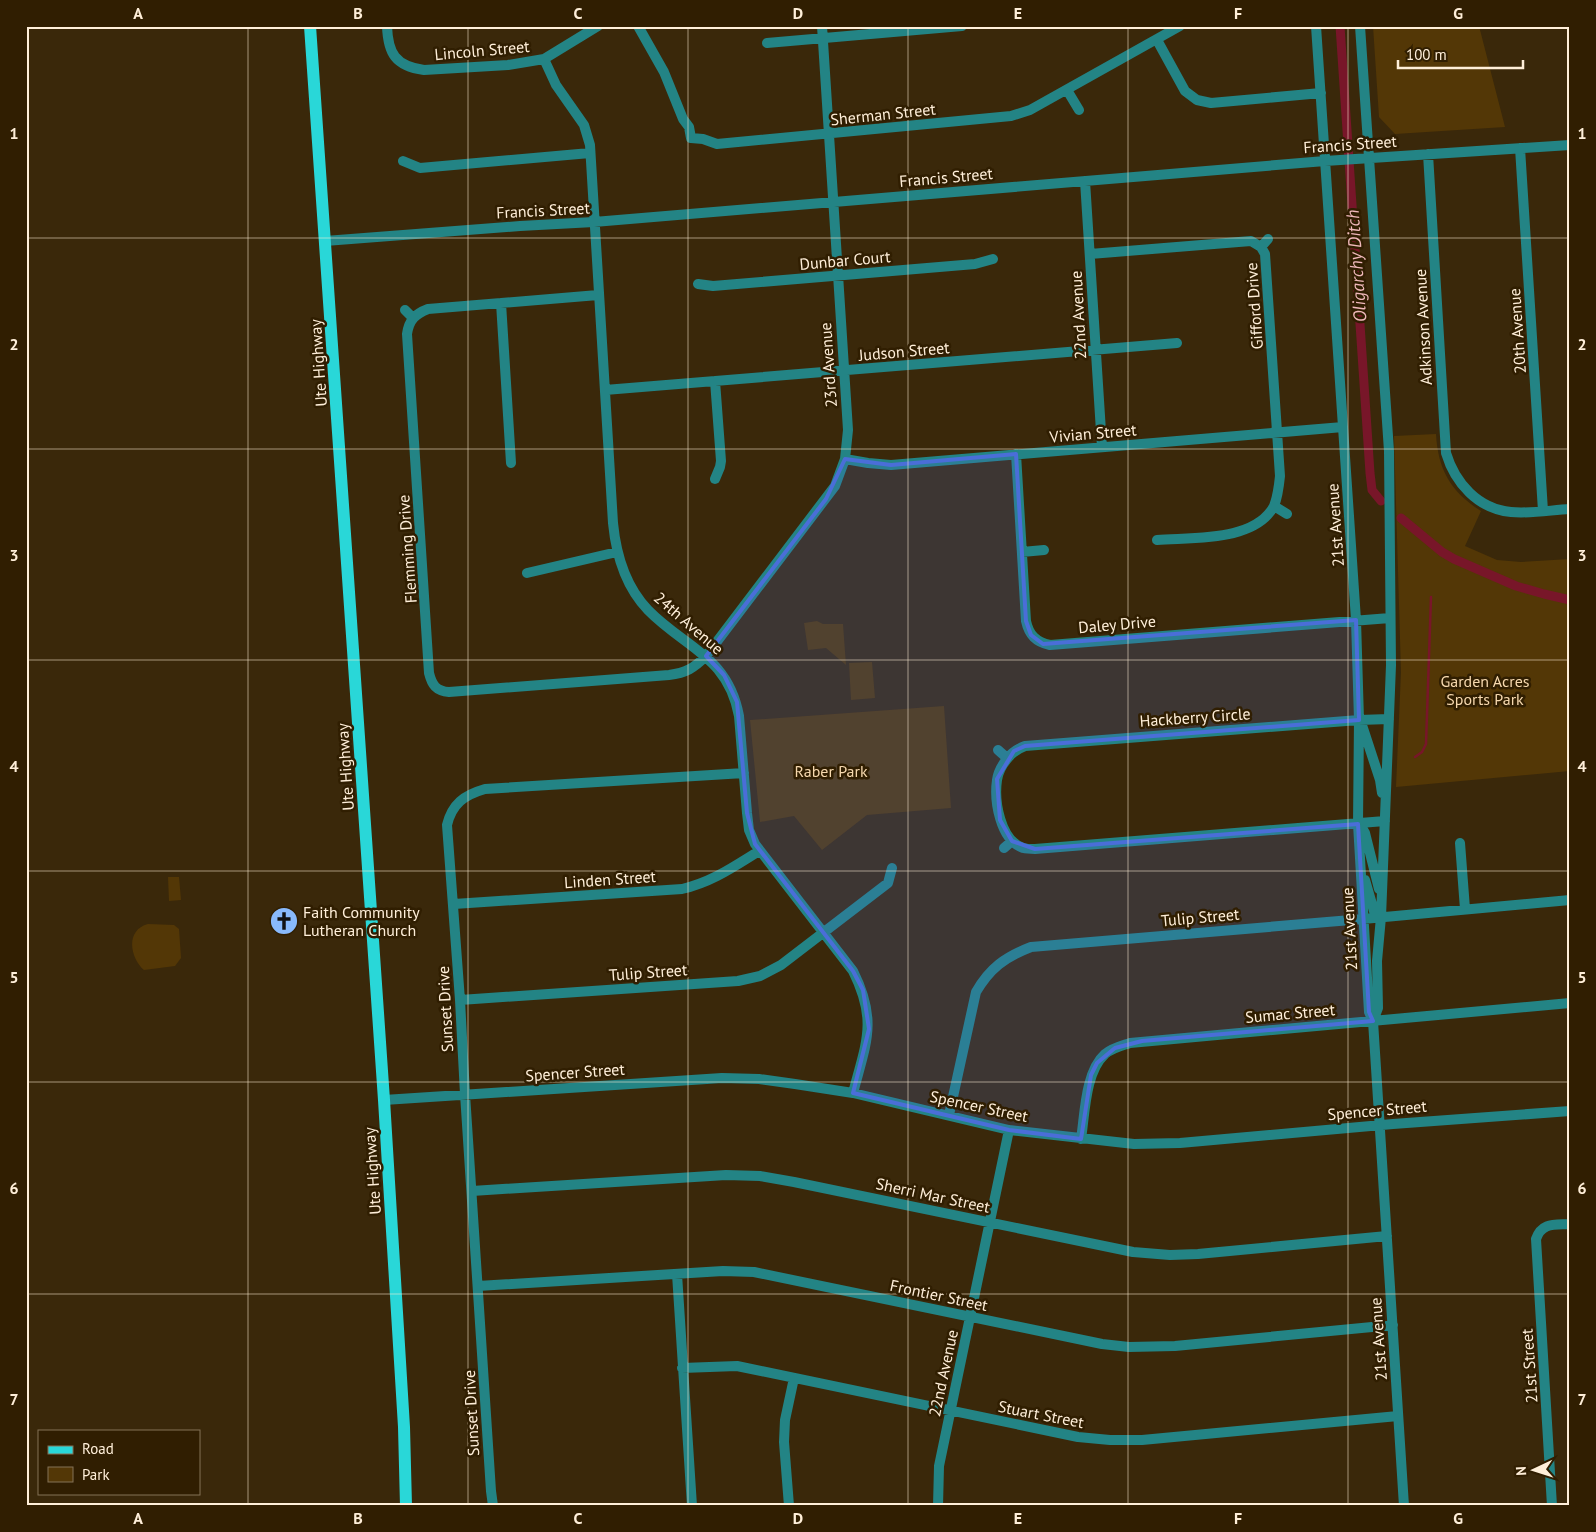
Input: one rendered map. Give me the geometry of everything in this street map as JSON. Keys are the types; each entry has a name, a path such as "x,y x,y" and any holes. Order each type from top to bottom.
{"main road":[{"name":"Ute Highway","path":"310,26 384,1100 403,1418 406,1506"}],"street":[{"name":"Lincoln Street","path":"387,26 388,45 392,54 402,63 424,70 508,65 544,59 598,26"},
{"name":"Sherman Street","path":"638,26 664,72 683,119 689,127 692,138 703,139 717,144 1011,116 1030,110 1068,90 1180,26"},
{"name":"23rd Avenue","path":"706,656 826,499 841,472 845,459 848,430 822,26"},
{"path":"767,43 962,26"},
{"name":"21st Avenue","path":"1316,26 1356,620 1359,720 1358,824 1363,919 1369,1012 1373,1021 1404,1506"},
{"name":"21st Avenue","path":"1360,26 1363,158 1389,451 1389,719 1382,900 1379,917 1377,961 1378,1008 1373,1021"},
{"path":"1156,40 1184,91 1197,100 1212,103 1321,93"},
{"name":"24th Avenue","path":"544,59 556,84 584,124 590,153 613,523 617,552 628,580 646,608 706,656 724,675 736,702 739,716 749,830 759,851 853,971 863,990 868,1010 869,1029 853,1093"},
{"path":"1068,90 1079,110"},
{"name":"Francis Street","path":"325,241 594,222 1325,160 1570,145"},
{"name":"20th Avenue","path":"1520,148 1543,511"},
{"path":"404,161 420,168 590,153"},
{"name":"Adkinson Avenue","path":"1428,154 1446,453 1450,466 1459,482 1469,493 1482,502 1500,510 1512,512 1543,511"},
{"name":"22nd Avenue","path":"1085,181 1102,448"},
{"name":"Gifford Drive","path":"1090,254 1251,241 1265,243 1280,476 1278,494 1274,506 1265,518 1254,527 1230,534 1157,540"},
{"name":"Dunbar Court","path":"698,284 713,286 975,264 993,258"},
{"path":"405,310 413,318 428,309 598,295"},
{"path":"502,303 511,463"},
{"name":"Flemming Drive","path":"413,318 408,326 407,334 429,673 432,691 449,692 669,675 688,671 706,656"},
{"name":"Judson Street","path":"605,390 1177,343"},
{"path":"715,382 720,460 720,467 715,479"},
{"name":"Vivian Street","path":"845,459 868,464 891,465 1343,427"},
{"path":"1016,454 1026,621 1028,629 1036,640 1028,648"},
{"path":"1274,506 1287,514"},
{"path":"1543,511 1570,509"},
{"path":"1022,552 1044,550"},
{"path":"528,573 617,552"},
{"name":"Daley Drive","path":"1036,640 1050,645 1390,618"},
{"name":"Hackberry Circle","path":"1007,758 1014,751 1025,746 1389,719"},
{"path":"998,750 1007,758 997,779 1000,820 1008,844 1023,848 1035,849 1358,824 1385,816 1380,780 1359,720"},
{"name":"Sunset Drive","path":"493,1506 454,904 447,825 449,814 455,805 472,793 484,789 744,773"},
{"path":"1358,824 1365,833 1382,900"},
{"path":"1460,843 1465,909"},
{"name":"Linden Street","path":"454,904 682,889 700,885 717,878 759,851"},
{"name":"Tulip Street","path":"460,1000 738,981 760,976 781,965 888,884 892,868"},
{"path":"1361,870 1367,885 1373,912 1379,917"},
{"name":"Tulip Street","path":"949,1115 976,992 985,977 994,968 1015,953 1031,947 1570,900"},
{"path":"1363,919 1373,940 1377,961"},
{"name":"Sumac Street","path":"1080,1139 1091,1075 1097,1063 1106,1053 1115,1048 1142,1041 1570,1004"},
{"name":"Spencer Street","path":"384,1100 722,1078 759,1079 853,1093 1009,1130 1134,1144 1180,1143 1570,1110"},
{"name":"22nd Avenue","path":"938,1506 939,1466 1009,1130"},
{"name":"Sherri Mar Street","path":"472,1191 726,1175 760,1176 1133,1252 1170,1255 1387,1236"},
{"name":"21st Street","path":"1552,1506 1536,1239 1539,1231 1544,1228 1570,1224"},
{"name":"Frontier Street","path":"478,1286 723,1271 754,1272 1102,1344 1148,1347 1393,1325"},
{"path":"677,1274 692,1506"},
{"name":"Stuart Street","path":"682,1368 737,1366 1078,1437 1110,1440 1142,1440 1398,1416"},
{"path":"789,1506 784,1442 785,1420 794,1378"}],"highlighted area":[{"path":"1016,454 1026,621 1031,635 1043,644 1356,620 1359,720 1025,746 1014,751 997,779 1000,820 1012,841 1035,849 1358,824 1369,1012 1373,1021 1142,1041 1115,1048 1097,1063 1091,1075 1081,1139 1009,1130 853,1093 869,1029 863,990 853,971 755,844 747,813 737,702 724,675 706,656 826,499 845,459 891,465"}],"green space":[{"path":"1373,26 1479,26 1505,127 1395,134 1379,117"},
{"name":"Garden Acres Sports Park","path":"1436,434 1440,459 1448,479 1462,496 1481,511 1465,546 1497,560 1521,562 1570,559 1570,771 1396,787 1401,672 1394,436"},
{"path":"817,621 823,624 843,624 846,665 826,648 808,650 804,623"},
{"path":"872,662 875,698 851,700 849,663"},
{"name":"Raber Park","path":"944,706 951,808 867,815 822,850 794,816 760,822 750,720"},
{"path":"168,877 179,877 181,900 169,901"},
{"path":"148,924 174,925 179,929 181,958 175,966 144,970 135,959 132,945 133,938 141,927"}],"waterway":[{"name":"Oligarchy Ditch","path":"1340,26 1370,473 1372,490 1381,501"},
{"name":"Oligarchy Ditch","path":"1401,518 1442,552 1454,559 1516,586 1570,600"},
{"name":"Oligarchy Ditch","path":"1415,757 1422,752 1426,744 1431,597"}],"place":[{"name":"Faith Community Lutheran Church","path":"284,921"}]}
